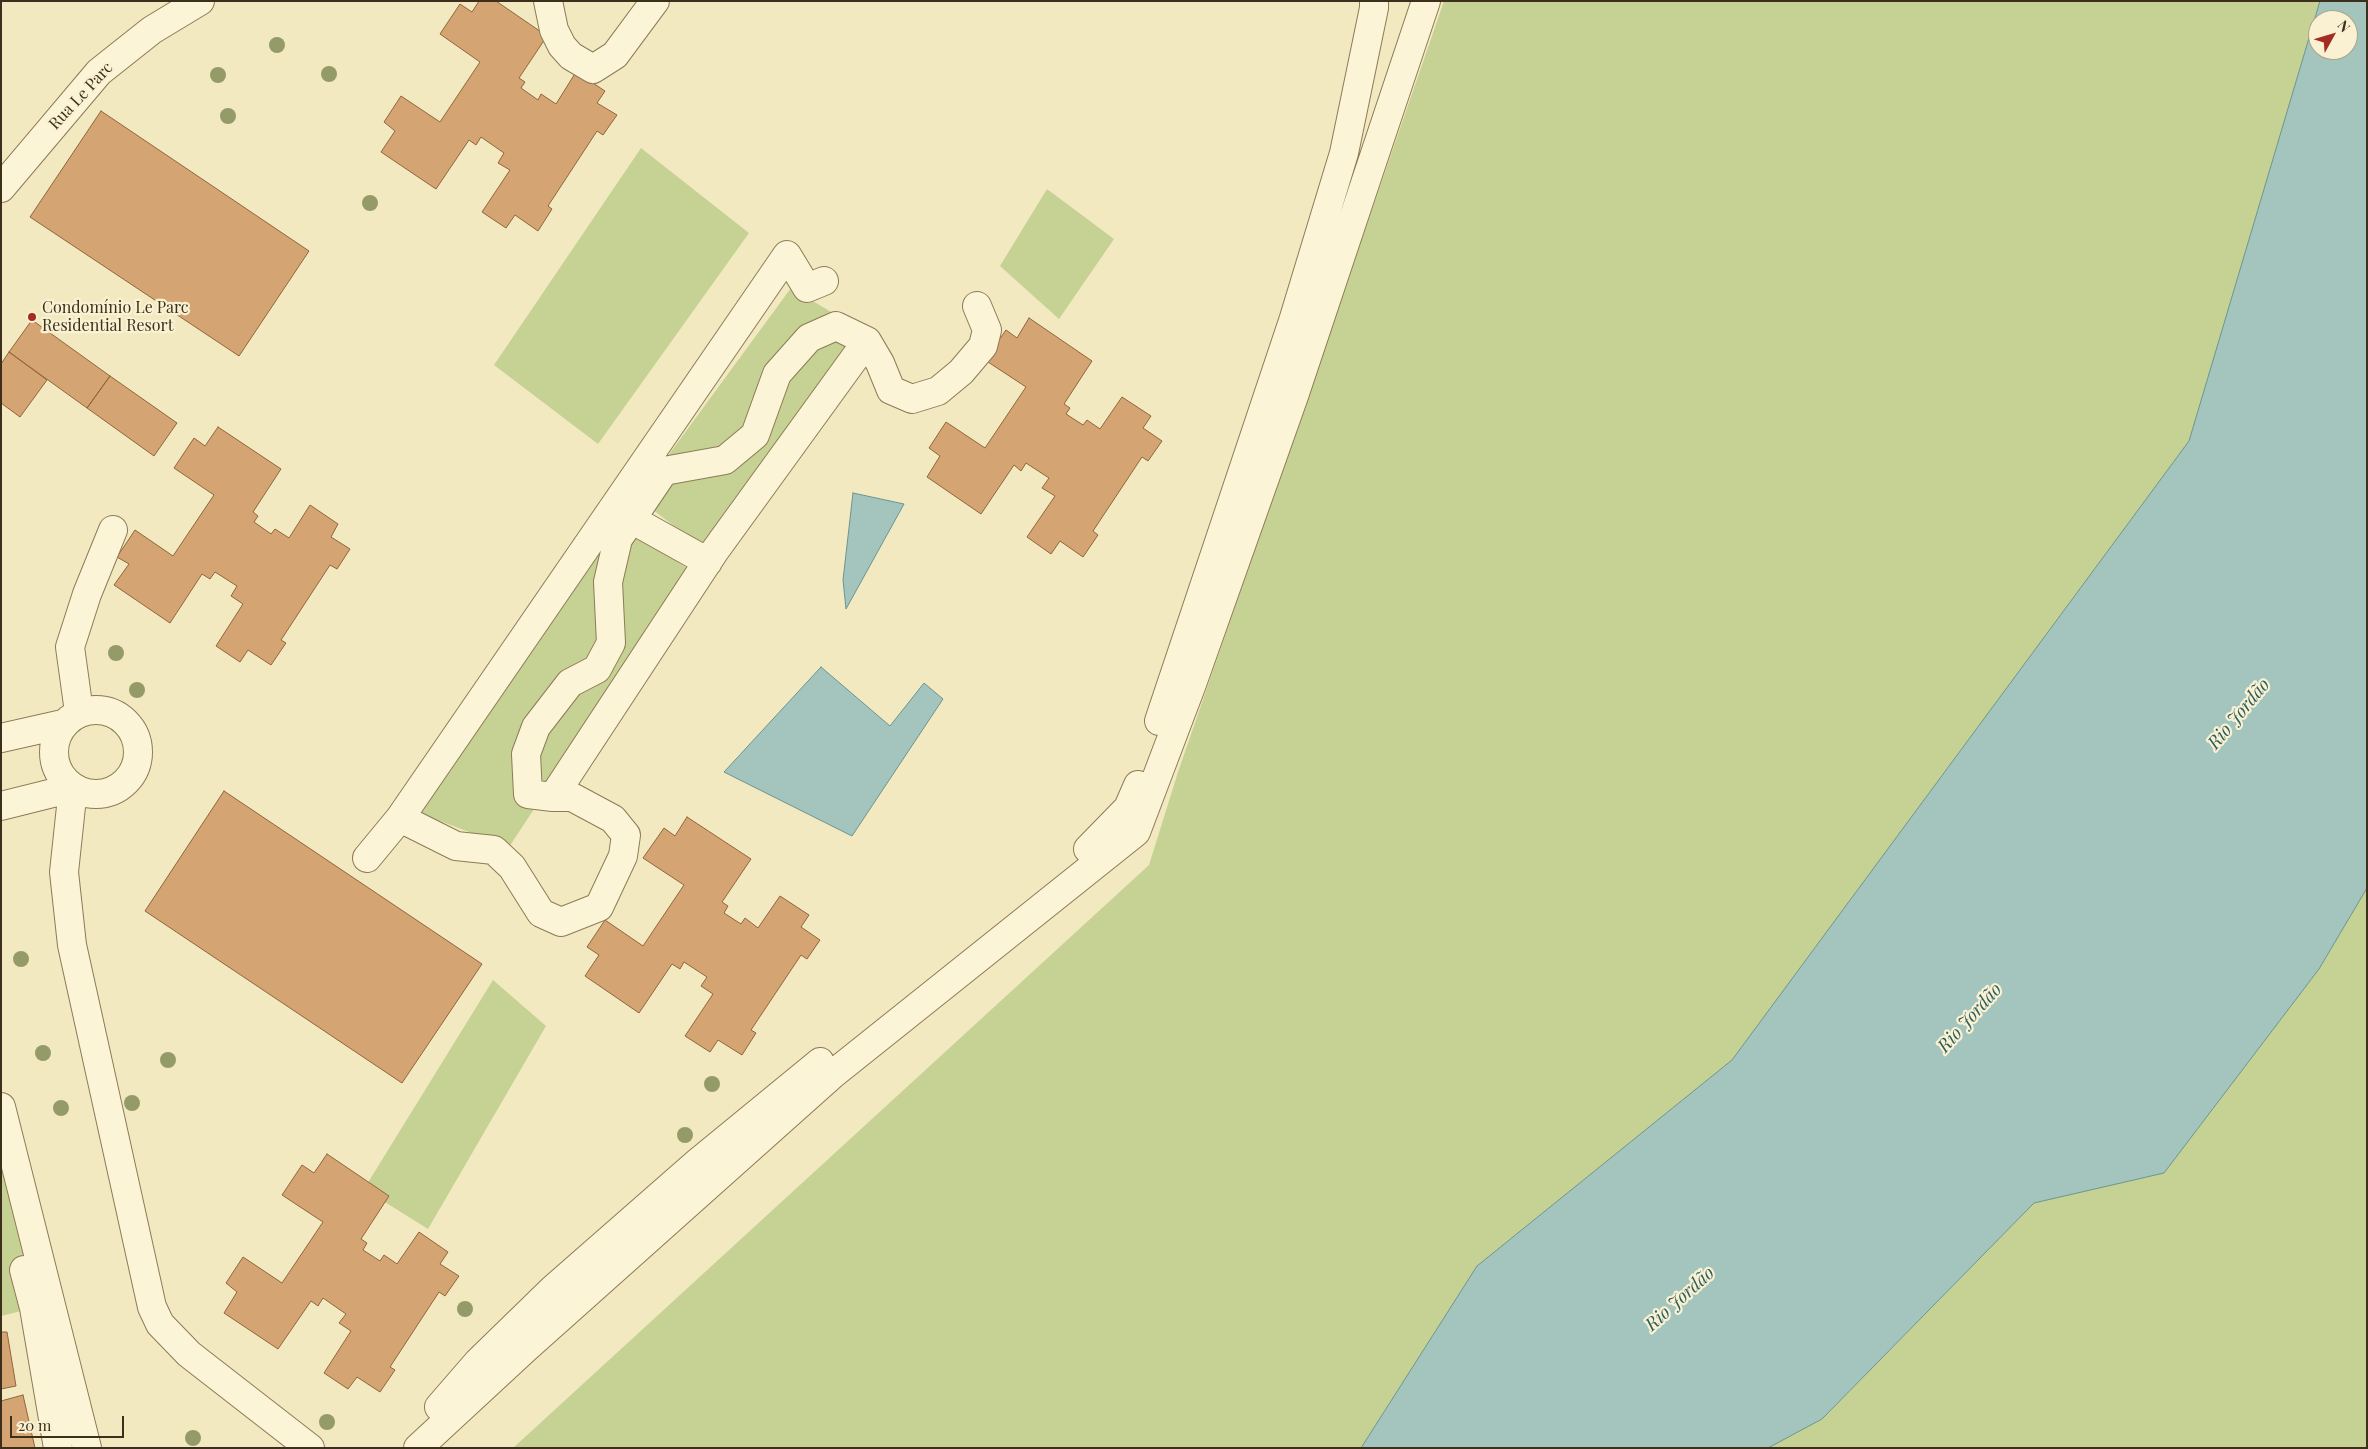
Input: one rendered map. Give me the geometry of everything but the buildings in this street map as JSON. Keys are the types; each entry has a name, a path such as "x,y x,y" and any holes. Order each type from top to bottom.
{"street":[{"name":"Rua Le Parc","path":"1,188 98,72 152,30 200,1"},
{"path":"548,1 554,30 562,46 571,56 593,69 615,56 655,1"},
{"path":"400,1448 485,1356 553,1289 626,1224 907,991 1092,846 1128,808 1140,778 1292,321 1341,162 1359,86 1374,1"},
{"path":"418,1448 525,1349 834,1074 1136,832 1192,684 1294,396 1426,1"},
{"path":"367,858 400,818 623,512 787,255 807,288 824,281"},
{"path":"400,818 456,846 494,850 512,867 541,913 561,922 599,907 623,856 626,835 613,819 572,797 528,794 526,754 536,727 570,683 596,669 611,642 608,582 623,512 664,471 725,460 755,435 777,374 809,338 836,326 867,341 880,363 891,390 912,399 938,391 962,372 983,346 987,330 977,306"},
{"path":"554,797 708,562 867,341"},
{"path":"623,512 708,562"},
{"path":"1,738 71,718 98,709 116,714 131,727 138,745 136,765 127,782 111,792 92,794 73,788 60,775 54,758 55,740 71,718 70,647 87,594 113,530"},
{"path":"1,806 73,788"},
{"path":"73,788 64,872 72,945 152,1307 160,1324 189,1354 310,1448"},
{"path":"1,1107 90,1446"},
{"path":"1,1182 34,1308 58,1448"}],"green space":[{"path":"1444,1 2320,1 2317,10 2308,10 2308,41 2189,441 1732,1060 1477,1266 1361,1448 513,1448 1149,865 1178,772"},
{"path":"641,148 749,233 598,444 494,365"},
{"path":"1047,189 1114,239 1059,319 1000,266"},
{"path":"791,288 863,331 706,550 637,498"},
{"path":"615,520 691,571 509,847 416,812"},
{"path":"2367,888 2367,1448 1768,1448 1822,1419 2034,1203 2164,1173 2319,969"},
{"path":"493,980 546,1026 428,1229 364,1189"},
{"path":"1,1108 45,1305 1,1316"}],"water":[{"name":"Rio Jordão","path":"2320,1 2367,1 2367,888 2319,969 2164,1173 2034,1203 1822,1419 1768,1448 1361,1448 1477,1266 1732,1060 2189,441 2308,41 2308,60 2358,60 2358,10 2317,10"},
{"path":"853,493 904,504 846,609 843,580"},
{"path":"821,667 890,726 924,683 943,699 852,836 724,772"}],"place":[{"name":"Condomínio Le Parc Residential Resort","path":"32,317"}]}
